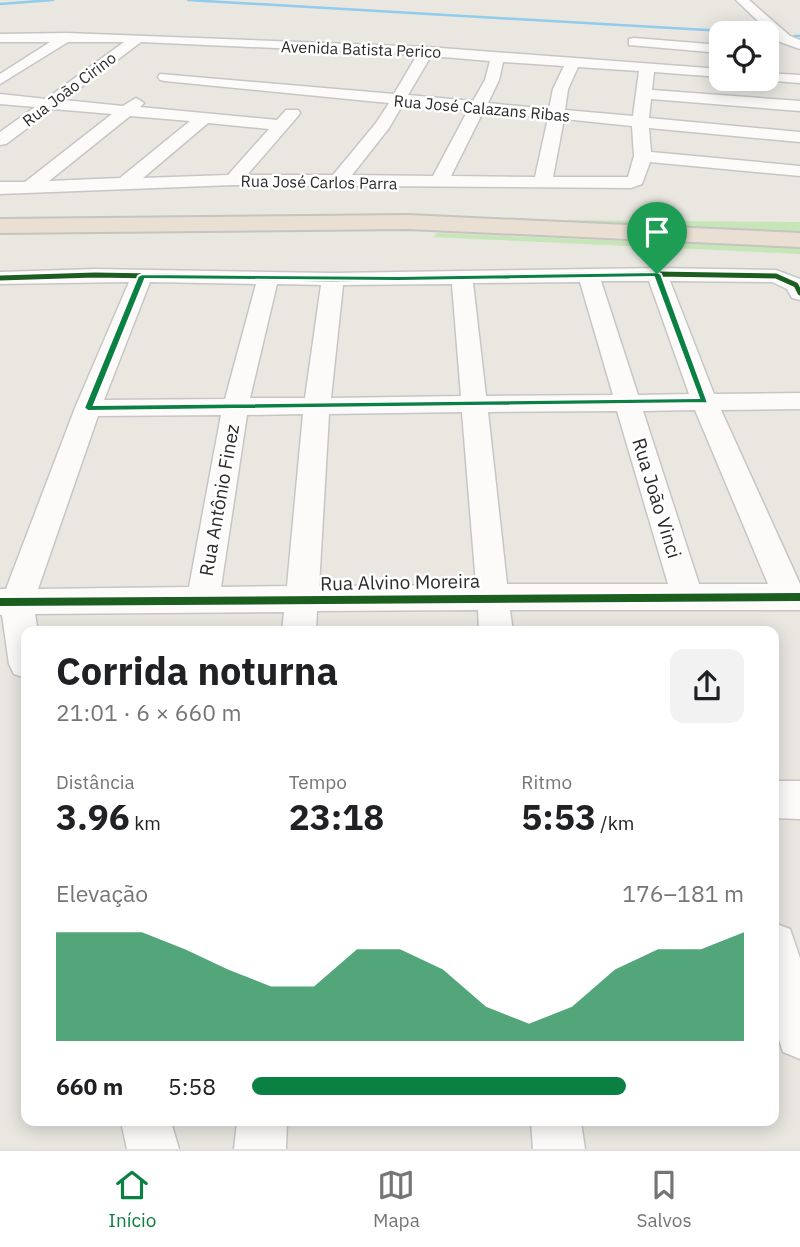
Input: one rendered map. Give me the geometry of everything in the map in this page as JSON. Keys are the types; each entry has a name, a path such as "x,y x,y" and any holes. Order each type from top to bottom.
{"highway":[{"path":"299,221 385,216 724,214"},
{"path":"0,226 408,222 800,240"},
{"path":"97,223 800,260"}],"street":[{"path":"742,0 790,45"},
{"path":"0,80 67,37"},
{"name":"Avenida Batista Perico","path":"0,38 138,38 203,41 273,50 346,48 427,51 709,72"},
{"name":"Rua João Cirino","path":"0,140 138,38"},
{"path":"30,187 128,110 203,41"},
{"path":"634,42 709,47"},
{"path":"233,180 346,48"},
{"path":"337,183 383,125 427,51"},
{"path":"438,183 492,80 498,55"},
{"path":"542,183 554,138 556,96 563,78 575,62"},
{"path":"647,66 640,123 643,156 800,171"},
{"path":"779,78 800,79"},
{"name":"Rua José Calazans Ribas","path":"155,86 243,79 311,91 398,101 800,137"},
{"path":"739,91 747,184"},
{"path":"642,94 800,106"},
{"path":"0,99 282,125"},
{"path":"127,182 204,118"},
{"name":"Rua José Carlos Parra","path":"0,188 233,180 625,184 636,180 643,156"},
{"path":"657,274 704,401 794,597"},
{"path":"0,278 95,275 333,279 657,274 793,285"},
{"path":"21,647 8,602 142,276"},
{"name":"Rua João Vinci","path":"589,277 688,599"},
{"path":"462,278 495,626"},
{"name":"Rua Antônio Finez","path":"203,599 236,404 268,279"},
{"path":"300,616 317,406 333,279"},
{"path":"88,408 236,404 317,406 800,401"},
{"name":"Rua Alvino Moreira","path":"8,602 203,599 300,616 492,597 794,597"},
{"path":"779,800 800,800"},
{"path":"779,962 800,1035"},
{"path":"147,1126 153,1149"},
{"path":"260,1149 262,1126"},
{"path":"556,1126 559,1149"}],"green space":[{"path":"544,222 800,222 800,233"},
{"path":"437,233 800,248 800,254 433,237"}],"waterway":[{"path":"0,4 53,0"},
{"path":"188,0 709,30"},
{"path":"795,36 800,36"}],"cycle path":[{"path":"0,278 95,275 333,279 657,274 776,276 796,285 800,293"},
{"path":"0,602 800,597"}],"route":[{"path":"657,274 704,401 317,406 236,404 88,408 142,276 398,279 657,274"}]}
